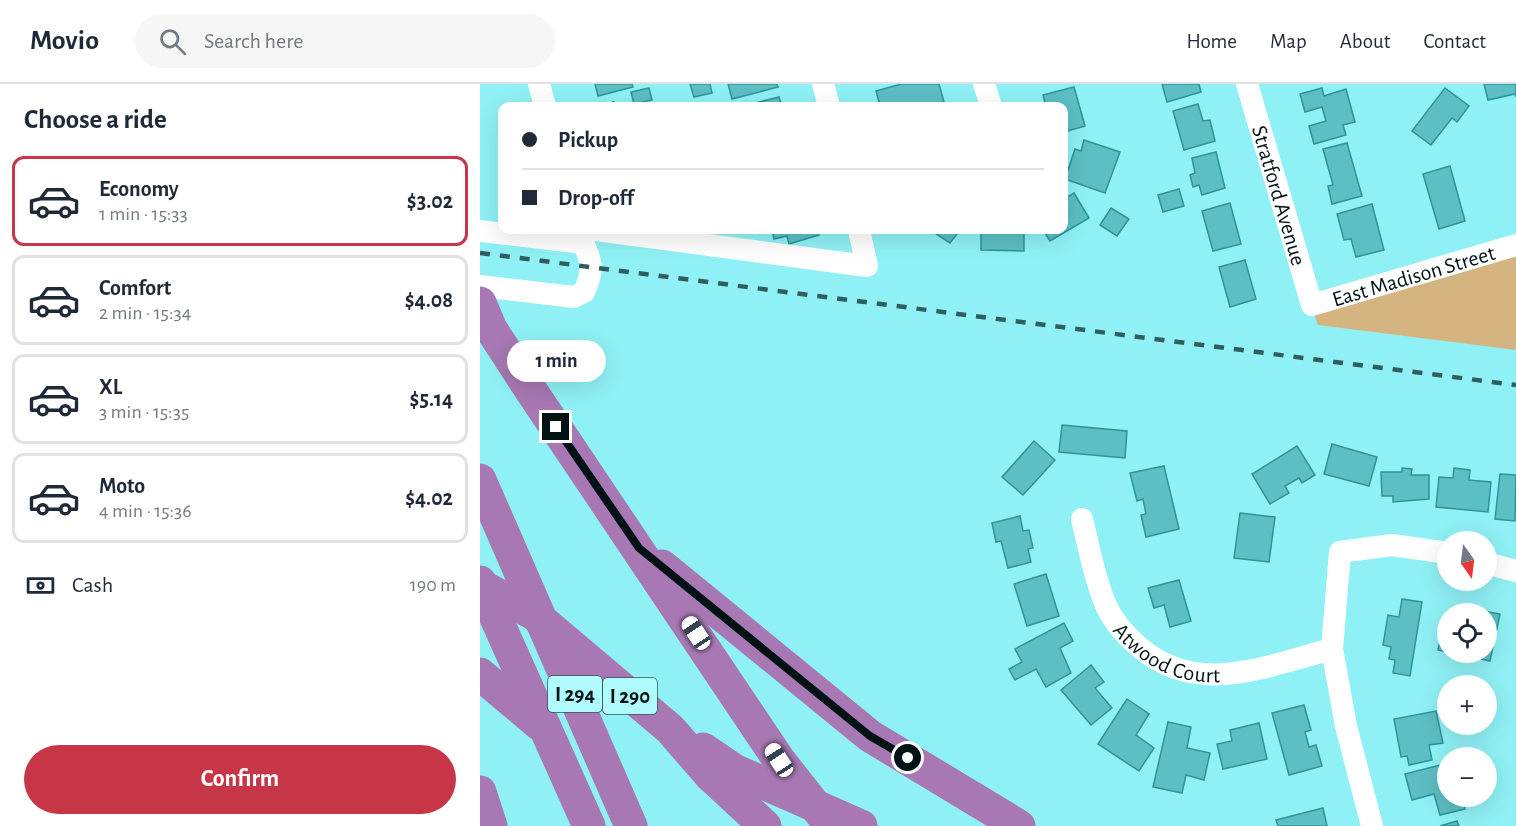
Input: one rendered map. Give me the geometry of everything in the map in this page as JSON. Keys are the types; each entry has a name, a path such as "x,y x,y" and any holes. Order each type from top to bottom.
{"highway":[{"path":"485,316 779,760 831,826"},
{"name":"I 294","path":"480,480 518,562 632,826"},
{"path":"639,548 870,736 1019,826"},
{"name":"I 294","path":"480,584 589,826"},
{"name":"I 290","path":"480,584 534,614 670,729 710,775 765,826"},
{"path":"482,677 655,826"},
{"path":"670,729 734,770 861,826"},
{"path":"480,792 491,826"}],"street":[{"path":"539,84 543,102"},
{"path":"823,84 827,102"},
{"path":"984,84 990,102"},
{"name":"Stratford Avenue","path":"1247,84 1312,305"},
{"path":"480,231 498,232"},
{"path":"480,286 574,297 584,292 592,274 586,234 867,266 860,234"},
{"name":"East Madison Street","path":"1312,305 1516,245"},
{"name":"Atwood Court","path":"1082,519 1099,587 1110,615 1124,634 1156,662 1189,673 1220,676 1332,649"},
{"path":"1372,826 1346,726 1332,649 1340,552 1392,544 1437,551"},
{"path":"1497,566 1516,572"}],"shaded area":[{"path":"1516,253 1516,350 1318,325 1313,311"}],"building":[{"path":"595,84 632,84 633,87 598,96"},
{"path":"690,84 710,84 712,93 694,97"},
{"path":"728,84 777,84 778,87 732,99"},
{"path":"901,84 939,84 944,102 879,102 876,91"},
{"path":"1162,84 1199,84 1201,92 1167,102"},
{"path":"1484,84 1516,84 1516,97 1515,94 1488,100"},
{"path":"1074,87 1085,126 1068,131 1068,102 1045,102 1043,95"},
{"path":"649,88 652,100 634,102 631,92"},
{"path":"1322,88 1324,96 1346,89 1355,122 1343,125 1346,135 1314,144 1309,126 1326,121 1322,107 1305,112 1300,94"},
{"path":"1445,88 1469,106 1457,122 1452,118 1431,145 1412,131"},
{"path":"779,97 781,102 760,102"},
{"path":"1198,104 1203,121 1210,120 1215,141 1184,150 1173,111"},
{"path":"1084,140 1120,152 1105,193 1068,180 1068,170 1075,149 1081,151"},
{"path":"1347,143 1362,196 1332,204 1328,186 1333,185 1323,149"},
{"path":"1216,152 1225,188 1202,195 1199,185 1193,187 1190,175 1195,173 1192,158"},
{"path":"1450,166 1465,221 1439,229 1423,174"},
{"path":"1179,189 1184,206 1163,212 1158,195"},
{"path":"1074,193 1089,218 1068,230 1068,197"},
{"path":"1230,203 1241,244 1213,251 1202,211"},
{"path":"1372,204 1384,250 1356,257 1351,239 1344,240 1337,214"},
{"path":"1111,208 1129,219 1117,236 1100,225"},
{"path":"773,234 819,235 789,244 787,236 774,239"},
{"path":"936,234 957,234 950,243"},
{"path":"981,234 1024,234 1024,251 981,250"},
{"path":"1046,234 1062,234 1050,241"},
{"path":"1245,260 1256,299 1230,307 1219,267"},
{"path":"1062,425 1127,431 1125,458 1059,452"},
{"path":"1034,441 1055,460 1023,495 1002,477"},
{"path":"1332,444 1377,457 1369,486 1324,474"},
{"path":"1297,446 1315,475 1302,483 1299,478 1285,486 1289,493 1270,504 1252,474"},
{"path":"1164,466 1179,529 1146,537 1141,515 1146,514 1143,499 1137,501 1130,473"},
{"path":"1402,468 1412,469 1411,475 1429,475 1429,499 1393,502 1393,496 1382,496 1381,472 1402,472"},
{"path":"1454,468 1470,470 1469,480 1491,482 1488,512 1436,507 1439,477 1453,478"},
{"path":"1500,474 1516,475 1515,521 1495,519"},
{"path":"1240,513 1275,517 1269,562 1234,558"},
{"path":"1020,516 1023,531 1029,530 1033,548 1028,549 1031,562 1008,568 1001,541 996,542 992,523"},
{"path":"1046,574 1059,616 1027,626 1014,584"},
{"path":"1179,580 1191,621 1170,627 1164,605 1154,608 1148,588"},
{"path":"1402,599 1422,602 1410,676 1393,673 1395,660 1389,659 1391,647 1383,645 1388,615 1399,617"},
{"path":"1064,623 1073,641 1060,648 1071,673 1046,687 1036,669 1015,680 1009,669 1022,662 1015,649"},
{"path":"1091,665 1104,682 1095,688 1112,708 1091,725 1061,690"},
{"path":"1127,699 1149,714 1136,735 1154,748 1139,771 1098,744"},
{"path":"1304,705 1311,730 1305,732 1309,747 1316,745 1322,766 1289,775 1272,713"},
{"path":"1436,711 1437,735 1441,735 1443,743 1429,745 1432,760 1409,765 1407,756 1401,757 1394,719"},
{"path":"1168,722 1191,727 1187,748 1210,753 1204,780 1186,775 1182,793 1153,787"},
{"path":"1259,723 1267,759 1223,769 1217,744 1232,741 1230,730"},
{"path":"1437,766 1437,804 1434,794 1412,800 1405,774"},
{"path":"1438,807 1465,807 1465,809 1440,815"},
{"path":"1323,808 1327,826 1278,826 1276,820"},
{"path":"1457,821 1459,826 1440,826"}],"railway":[{"path":"480,253 1516,385"}],"route":[{"path":"556,427 639,548 765,648 870,736 908,758"}]}
